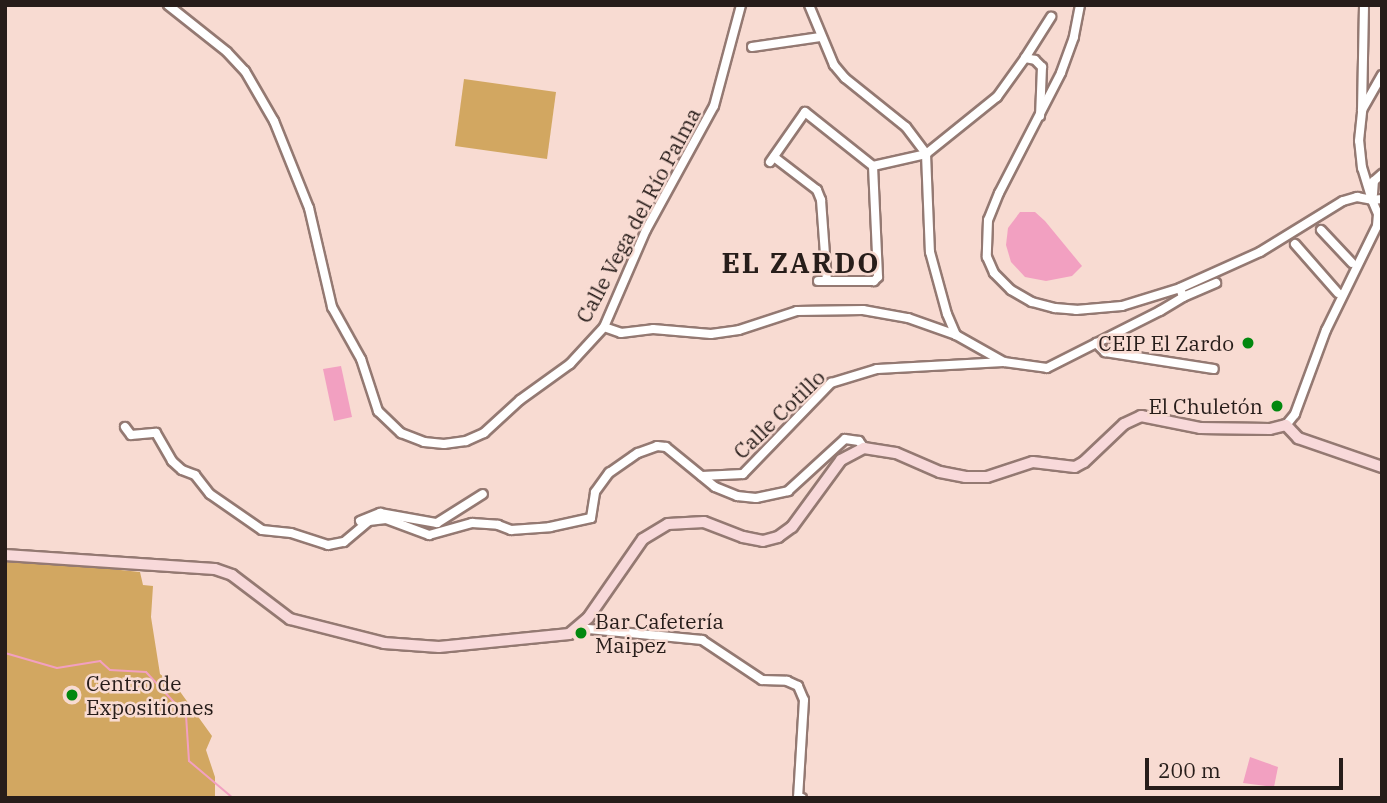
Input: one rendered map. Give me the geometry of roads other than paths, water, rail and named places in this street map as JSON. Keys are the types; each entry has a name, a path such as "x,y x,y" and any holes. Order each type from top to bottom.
{"main road":[{"path":"5,555 215,569 232,575 290,619 403,645 439,647 552,638 578,628 643,539 654,529 685,521 704,522 743,537 763,541 778,537 792,527 841,460 864,448 896,453 940,472 965,477 987,477 1033,463 1075,467 1084,462 1124,424 1142,416 1200,428 1270,429 1286,425 1298,438 1382,467"}],"street":[{"name":"Calle Vega del Río Palma","path":"168,5 227,52 244,71 274,121 309,208 332,307 361,359 378,411 401,433 424,442 444,444 466,441 484,433 520,400 570,364 604,327 646,230 714,106 741,5"},
{"path":"809,5 820,37 845,78 906,127 926,154 930,252 947,314 956,335"},
{"path":"1080,5 1074,37 1040,117 999,193 988,220 987,257 994,273 1011,290 1032,302 1076,310 1122,306 1216,283"},
{"path":"1286,425 1305,391 1326,330 1377,226 1378,214 1362,168 1359,141 1364,5"},
{"path":"873,166 926,154 997,97 1026,58 1051,17"},
{"path":"752,47 820,37"},
{"path":"1026,58 1035,60 1042,67 1040,117"},
{"path":"1362,110 1382,75"},
{"path":"806,112 873,166 878,277 874,281 822,281 821,200 817,190 772,160 806,112"},
{"path":"1372,200 1374,181 1382,174"},
{"path":"604,327 621,333 653,329 711,334 739,330 797,311 863,310 908,318 956,335 1004,362 1047,368 1096,344 1181,293 1260,253 1343,201 1357,197 1382,199"},
{"path":"1321,230 1352,263"},
{"path":"1295,244 1338,293"},
{"path":"1096,344 1105,352 1214,369"},
{"name":"Calle Cotillo","path":"702,476 743,474 831,383 877,369 1004,362"},
{"path":"125,427 131,435 156,433 172,461 182,470 195,475 210,494 262,530 291,533 328,545 344,542 369,521 386,519 429,535 472,523 498,525 511,530 550,527 591,518 595,492 609,473 638,453 657,446 666,447 715,487 737,496 775,496 788,491 845,439 859,441 864,448"},
{"path":"359,527 361,520 380,513 437,523 483,494"},
{"path":"578,628 702,640 762,680 786,681 798,686 804,700 798,797 802,798"}],"waterway":[{"path":"5,653 57,668 100,661 110,670 146,672 186,715 189,761 233,798"}],"place":[{"name":"CEIP El Zardo","path":"1248,343"},
{"name":"El Chuletón","path":"1277,406"},
{"name":"Bar Cafetería Maipez","path":"581,633"},
{"name":"Centro de Expositiones","path":"72,695"}],"district":[{"name":"EL ZARDO","path":"801,263"}]}
